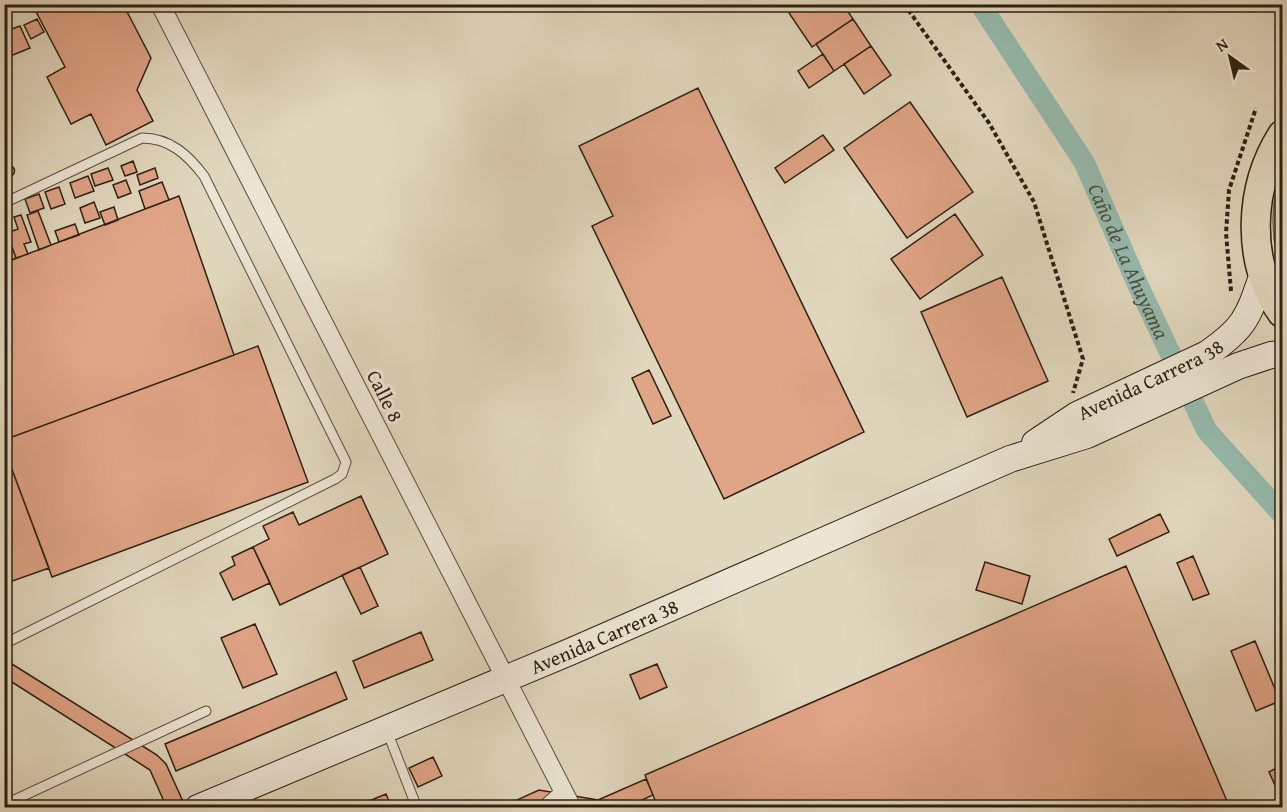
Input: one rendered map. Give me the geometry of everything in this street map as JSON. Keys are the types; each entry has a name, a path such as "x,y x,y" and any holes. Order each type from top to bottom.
{"main road":[{"path":"1282,118 1277,143 1258,190 1255,233 1263,274 1282,312"}],"street":[{"name":"Calle 8","path":"160,4 568,800"},
{"name":"Avenida Carrera 38","path":"1214,364 1240,328 1263,274"},
{"name":"Avenida Carrera 38","path":"1010,459 1077,415 1112,411 1214,364 1282,354"},
{"name":"Avenida Carrera 38","path":"198,807 504,679 1010,459 1087,435 1112,411"},
{"path":"547,807 568,800"}],"lane":[{"path":"4,203 142,138 156,138 188,156 204,176 346,462 342,474 335,478 4,644"},
{"path":"4,802 10,802 206,711"},
{"path":"386,729 417,807"}],"path":[{"path":"904,4 989,123 1034,202 1083,359 1072,389 1077,415"}],"green space":[{"path":"1282,171 1282,274 1274,236 1273,209"}],"building":[{"path":"36,4 123,4 151,58 137,90 153,121 106,145 91,114 71,124 47,77 65,67 33,6"},
{"path":"802,4 843,4 853,19 812,47 789,13"},
{"path":"37,19 44,32 31,39 24,25"},
{"path":"853,19 871,46 834,71 816,44"},
{"path":"20,26 30,48 8,57 4,48 4,32"},
{"path":"871,46 891,75 864,94 844,64"},
{"path":"823,54 834,71 809,88 798,71"},
{"path":"698,88 864,432 724,499 592,226 613,216 579,146"},
{"path":"910,102 973,192 907,238 844,148"},
{"path":"4,131 11,139 5,143"},
{"path":"823,135 834,150 785,183 775,168"},
{"path":"133,161 137,172 125,176 121,166"},
{"path":"9,166 13,167 13,175 9,176 5,175 4,171 5,167"},
{"path":"108,168 113,180 95,186 91,174"},
{"path":"155,168 158,178 140,185 137,175"},
{"path":"88,176 94,191 75,198 70,183"},
{"path":"126,180 131,193 118,198 113,185"},
{"path":"162,182 169,200 145,209 139,191"},
{"path":"59,187 65,204 51,209 45,192"},
{"path":"39,194 44,208 30,213 25,199"},
{"path":"179,196 234,355 4,440 4,263"},
{"path":"94,202 100,218 85,223 80,208"},
{"path":"114,207 118,220 105,225 100,212"},
{"path":"38,211 51,245 39,250 27,215"},
{"path":"955,214 983,255 920,299 891,259"},
{"path":"21,215 31,242 24,244 28,254 16,258 7,233 18,229 14,217"},
{"path":"75,224 79,235 59,242 55,231"},
{"path":"4,225 16,258 6,262 4,259"},
{"path":"1002,277 1048,381 967,417 921,312"},
{"path":"258,346 308,482 52,577 4,448 4,440"},
{"path":"649,370 671,416 653,424 632,378"},
{"path":"4,448 49,568 4,584"},
{"path":"361,496 388,554 280,605 253,547 269,539 263,526 293,512 299,525"},
{"path":"1160,514 1169,532 1117,556 1109,539"},
{"path":"253,547 270,583 233,600 220,573 235,565 232,557"},
{"path":"1193,556 1209,594 1193,600 1177,563"},
{"path":"985,562 1030,576 1022,604 976,590"},
{"path":"1126,566 1230,808 658,808 645,775"},
{"path":"360,567 378,606 361,614 342,575"},
{"path":"255,624 277,674 243,688 221,638"},
{"path":"421,632 433,660 364,688 353,661"},
{"path":"1255,641 1280,701 1256,711 1231,651"},
{"path":"4,659 157,755 166,764 186,808 167,808 150,770 4,677"},
{"path":"657,664 667,687 640,699 630,675"},
{"path":"336,672 347,699 176,771 165,744"},
{"path":"433,757 442,776 418,787 409,768"},
{"path":"1282,765 1282,801 1269,772"},
{"path":"646,779 653,795 625,808 499,808 539,790 598,800"},
{"path":"386,794 392,808 358,808 357,806"}],"waterway":[{"name":"Caño de La Ahuyama","path":"980,4 1084,162 1137,283 1207,431 1282,514"}]}
